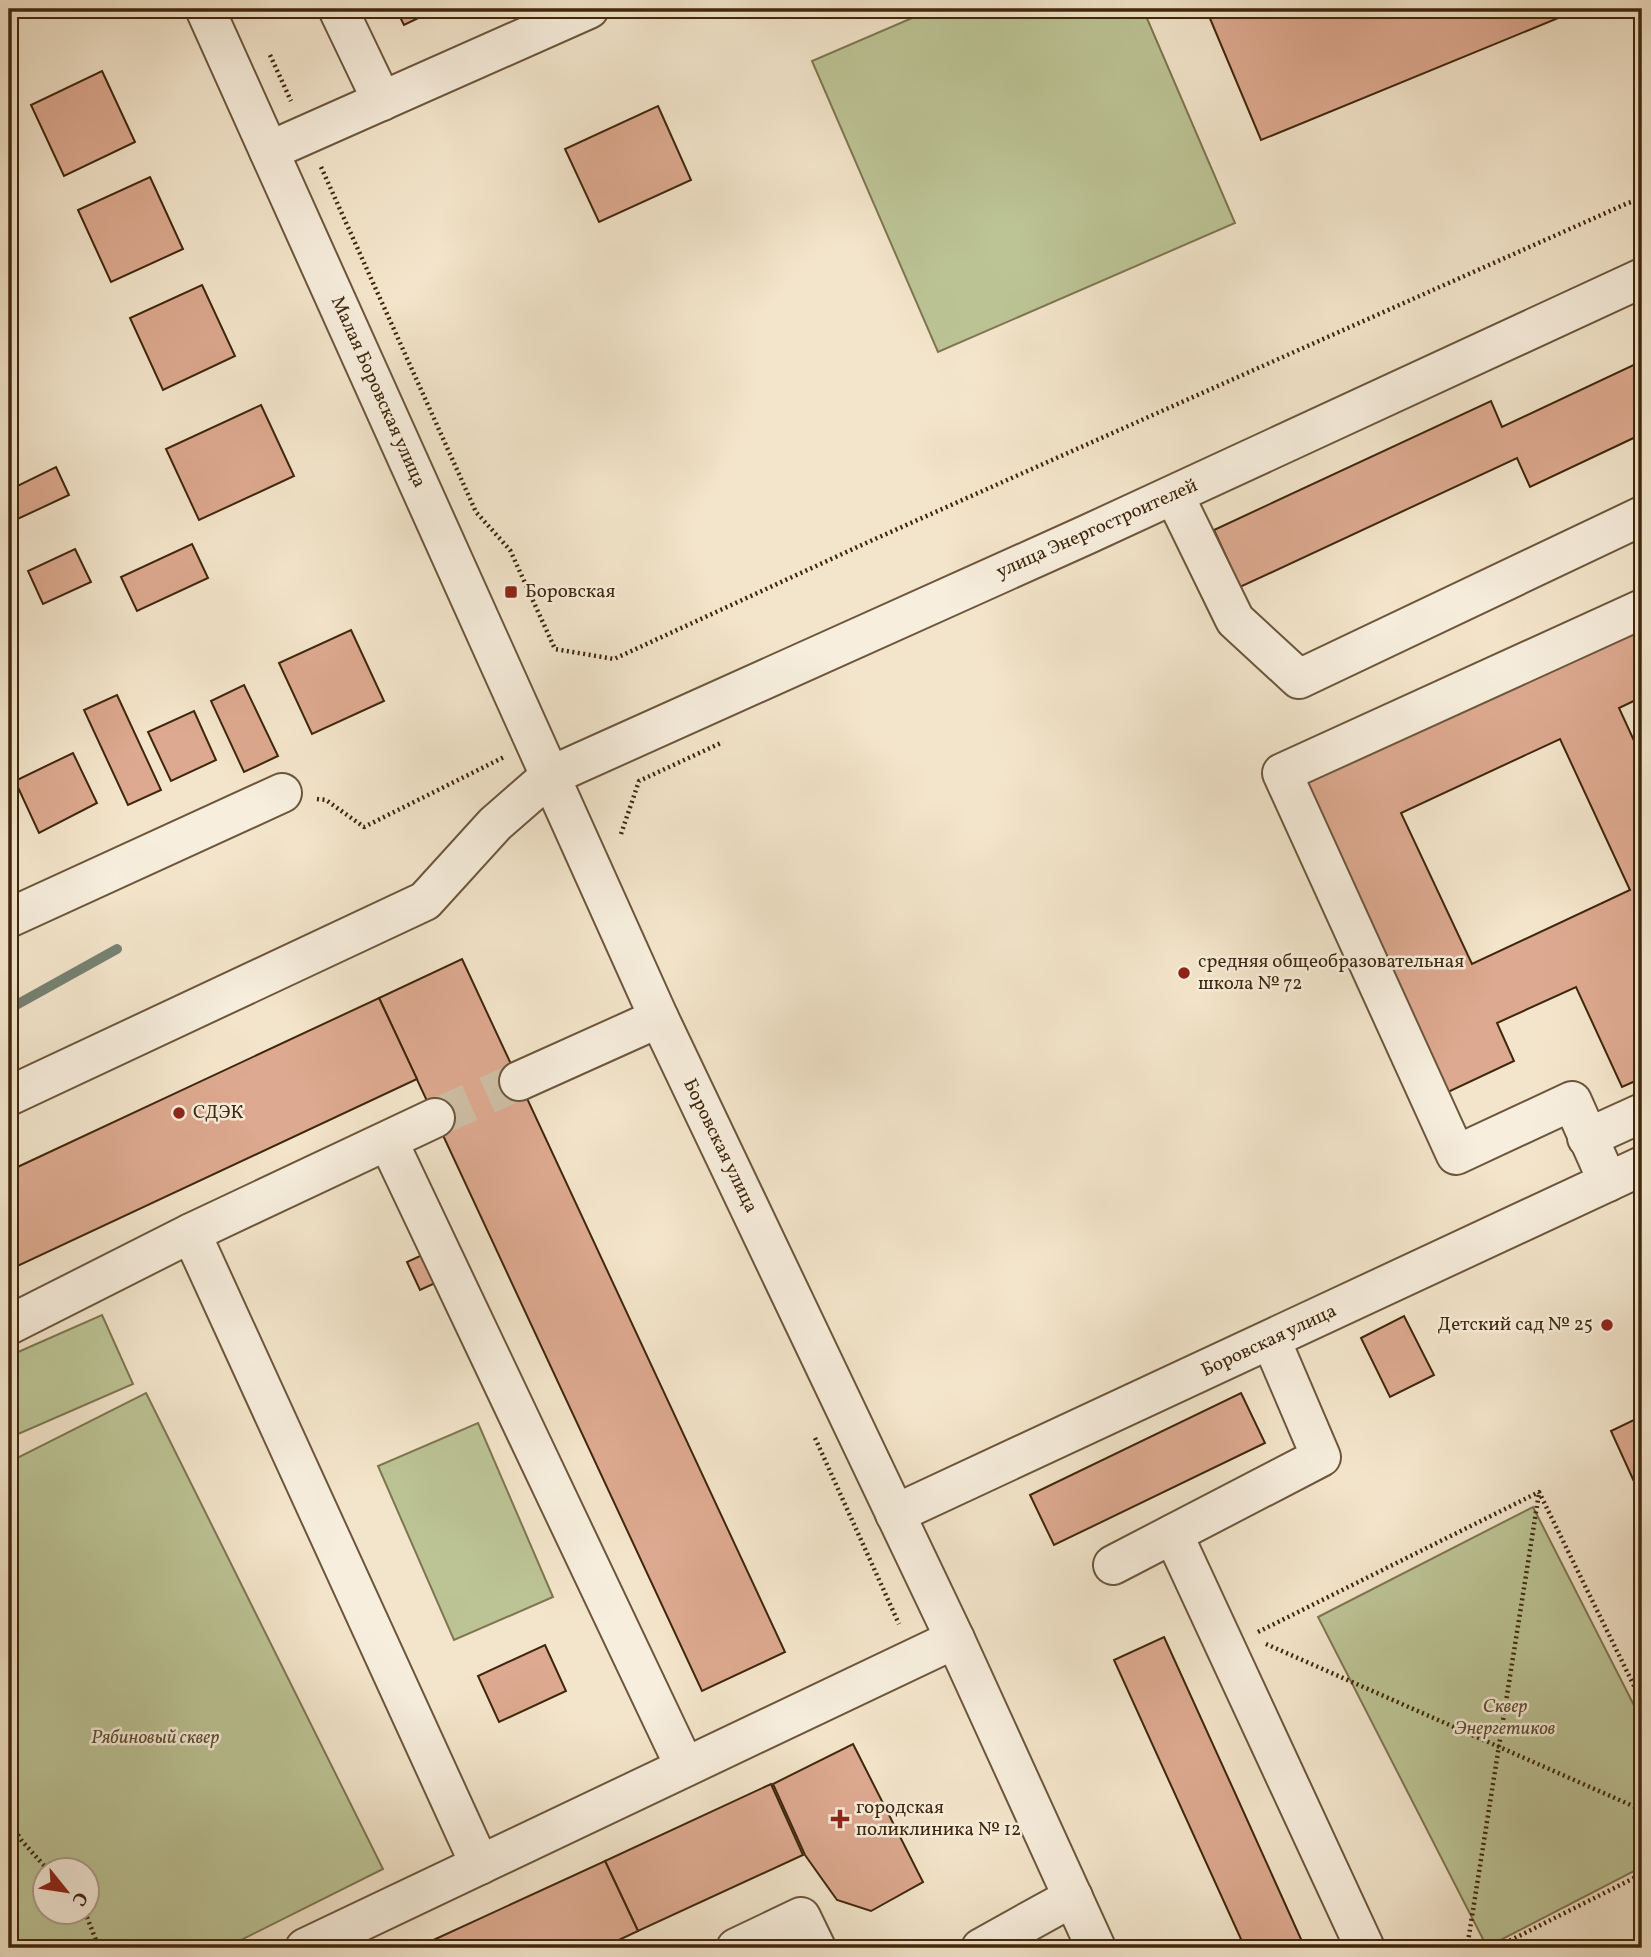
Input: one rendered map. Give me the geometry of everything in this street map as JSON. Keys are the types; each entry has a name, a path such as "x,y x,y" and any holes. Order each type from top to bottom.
{"street":[{"name":"Малая Боровская улица","path":"205,9 550,776"},
{"path":"338,9 382,101"},
{"path":"269,151 589,9"},
{"name":"улица Энергостроителей","path":"9,1096 425,901 495,824 550,776 1174,495 1642,278"},
{"path":"1174,495 1235,620 1299,679 1642,516"},
{"path":"1625,1174 1587,1138 1572,1101 1456,1155 1282,773 1642,609"},
{"name":"Боровская улица","path":"550,776 659,1018 955,1639 1096,1948"},
{"path":"9,918 282,793"},
{"path":"519,1081 659,1018"},
{"path":"1587,1138 1642,1113"},
{"path":"9,1325 191,1233 435,1118"},
{"path":"388,1141 685,1768"},
{"name":"Боровская улица","path":"895,1514 1625,1174"},
{"path":"191,1233 481,1865"},
{"path":"1113,1565 1321,1457 1271,1340"},
{"path":"1173,1534 1238,1642 1365,1948"},
{"path":"305,1948 955,1639"},
{"path":"981,1948 1073,1898"},
{"path":"736,1948 801,1917 816,1948"}],"path":[{"path":"266,46 476,512 510,550 555,649 614,659 891,532 1642,199"},
{"path":"282,793 326,800 364,827 506,756"},
{"path":"1238,1642 1539,1492"},
{"path":"1539,1492 1642,1702"},
{"path":"1466,1948 1539,1492"},
{"path":"1238,1642 1499,1746 1642,1810"},
{"path":"9,1821 35,1856"},
{"path":"1494,1948 1642,1874"},
{"path":"90,1926 99,1948"}],"green space":[{"path":"933,9 1143,9 1235,223 938,352 812,61"},
{"path":"102,1315 133,1384 9,1438 9,1356"},
{"name":"Рябиновый сквер","path":"146,1393 383,1869 225,1948 9,1948 9,1462"},
{"path":"478,1423 553,1597 454,1640 378,1466"},
{"name":"Сквер Энергетиков","path":"1533,1507 1642,1721 1642,1867 1487,1947 1318,1617"}],"building":[{"path":"396,9 437,9 404,25"},
{"path":"1206,9 1566,9 1568,14 1261,140"},
{"path":"102,71 135,142 64,176 31,105"},
{"path":"658,106 691,180 599,222 565,149"},
{"path":"150,177 183,249 111,282 78,210"},
{"path":"202,285 235,356 163,390 130,318"},
{"path":"1642,361 1642,434 1530,487 1517,458 1240,587 1214,530 1491,401 1502,427"},
{"path":"261,405 294,476 199,520 166,449"},
{"path":"56,467 69,495 9,523 9,490"},
{"path":"192,544 208,578 137,611 121,577"},
{"path":"75,549 91,582 43,604 28,571"},
{"path":"1636,619 1642,634 1642,697 1619,708 1642,758 1642,1078 1622,1087 1576,987 1497,1023 1514,1061 1446,1093 1299,776","holes":["1560,739 1630,890 1472,964 1401,813"]},
{"path":"351,630 384,701 312,734 279,663"},
{"path":"244,685 278,756 244,772 211,701"},
{"path":"117,695 161,790 128,805 84,710"},
{"path":"194,711 216,760 171,781 148,732"},
{"path":"73,753 97,803 39,833 15,781"},
{"path":"462,959 785,1652 702,1691 379,998"},
{"path":"379,998 417,1079 9,1270 9,1171"},
{"path":"431,1251 444,1279 420,1290 407,1262"},
{"path":"1404,1316 1434,1375 1390,1397 1361,1338"},
{"path":"1241,1393 1265,1443 1054,1545 1030,1495"},
{"path":"1642,1416 1642,1499 1611,1431"},
{"path":"1164,1637 1305,1948 1245,1948 1114,1660"},
{"path":"545,1645 566,1691 499,1722 478,1676"},
{"name":"городская поликлиника № 12","path":"853,1744 923,1882 871,1911 837,1900 805,1855 773,1784"},
{"path":"771,1784 803,1855 638,1931 605,1861"},
{"path":"605,1861 638,1931 602,1948 416,1948"}],"waterway":[{"path":"9,1009 117,949"}],"tunnel":[{"path":"435,1118 519,1081"}],"place":[{"name":"Боровская","path":"511,592"},
{"name":"средняя общеобразовательная школа № 72","path":"1184,973"},
{"name":"СДЭК","path":"179,1113"},
{"name":"Детский сад № 25","path":"1607,1325"},
{"name":"городская поликлиника № 12","path":"840,1819"}]}
